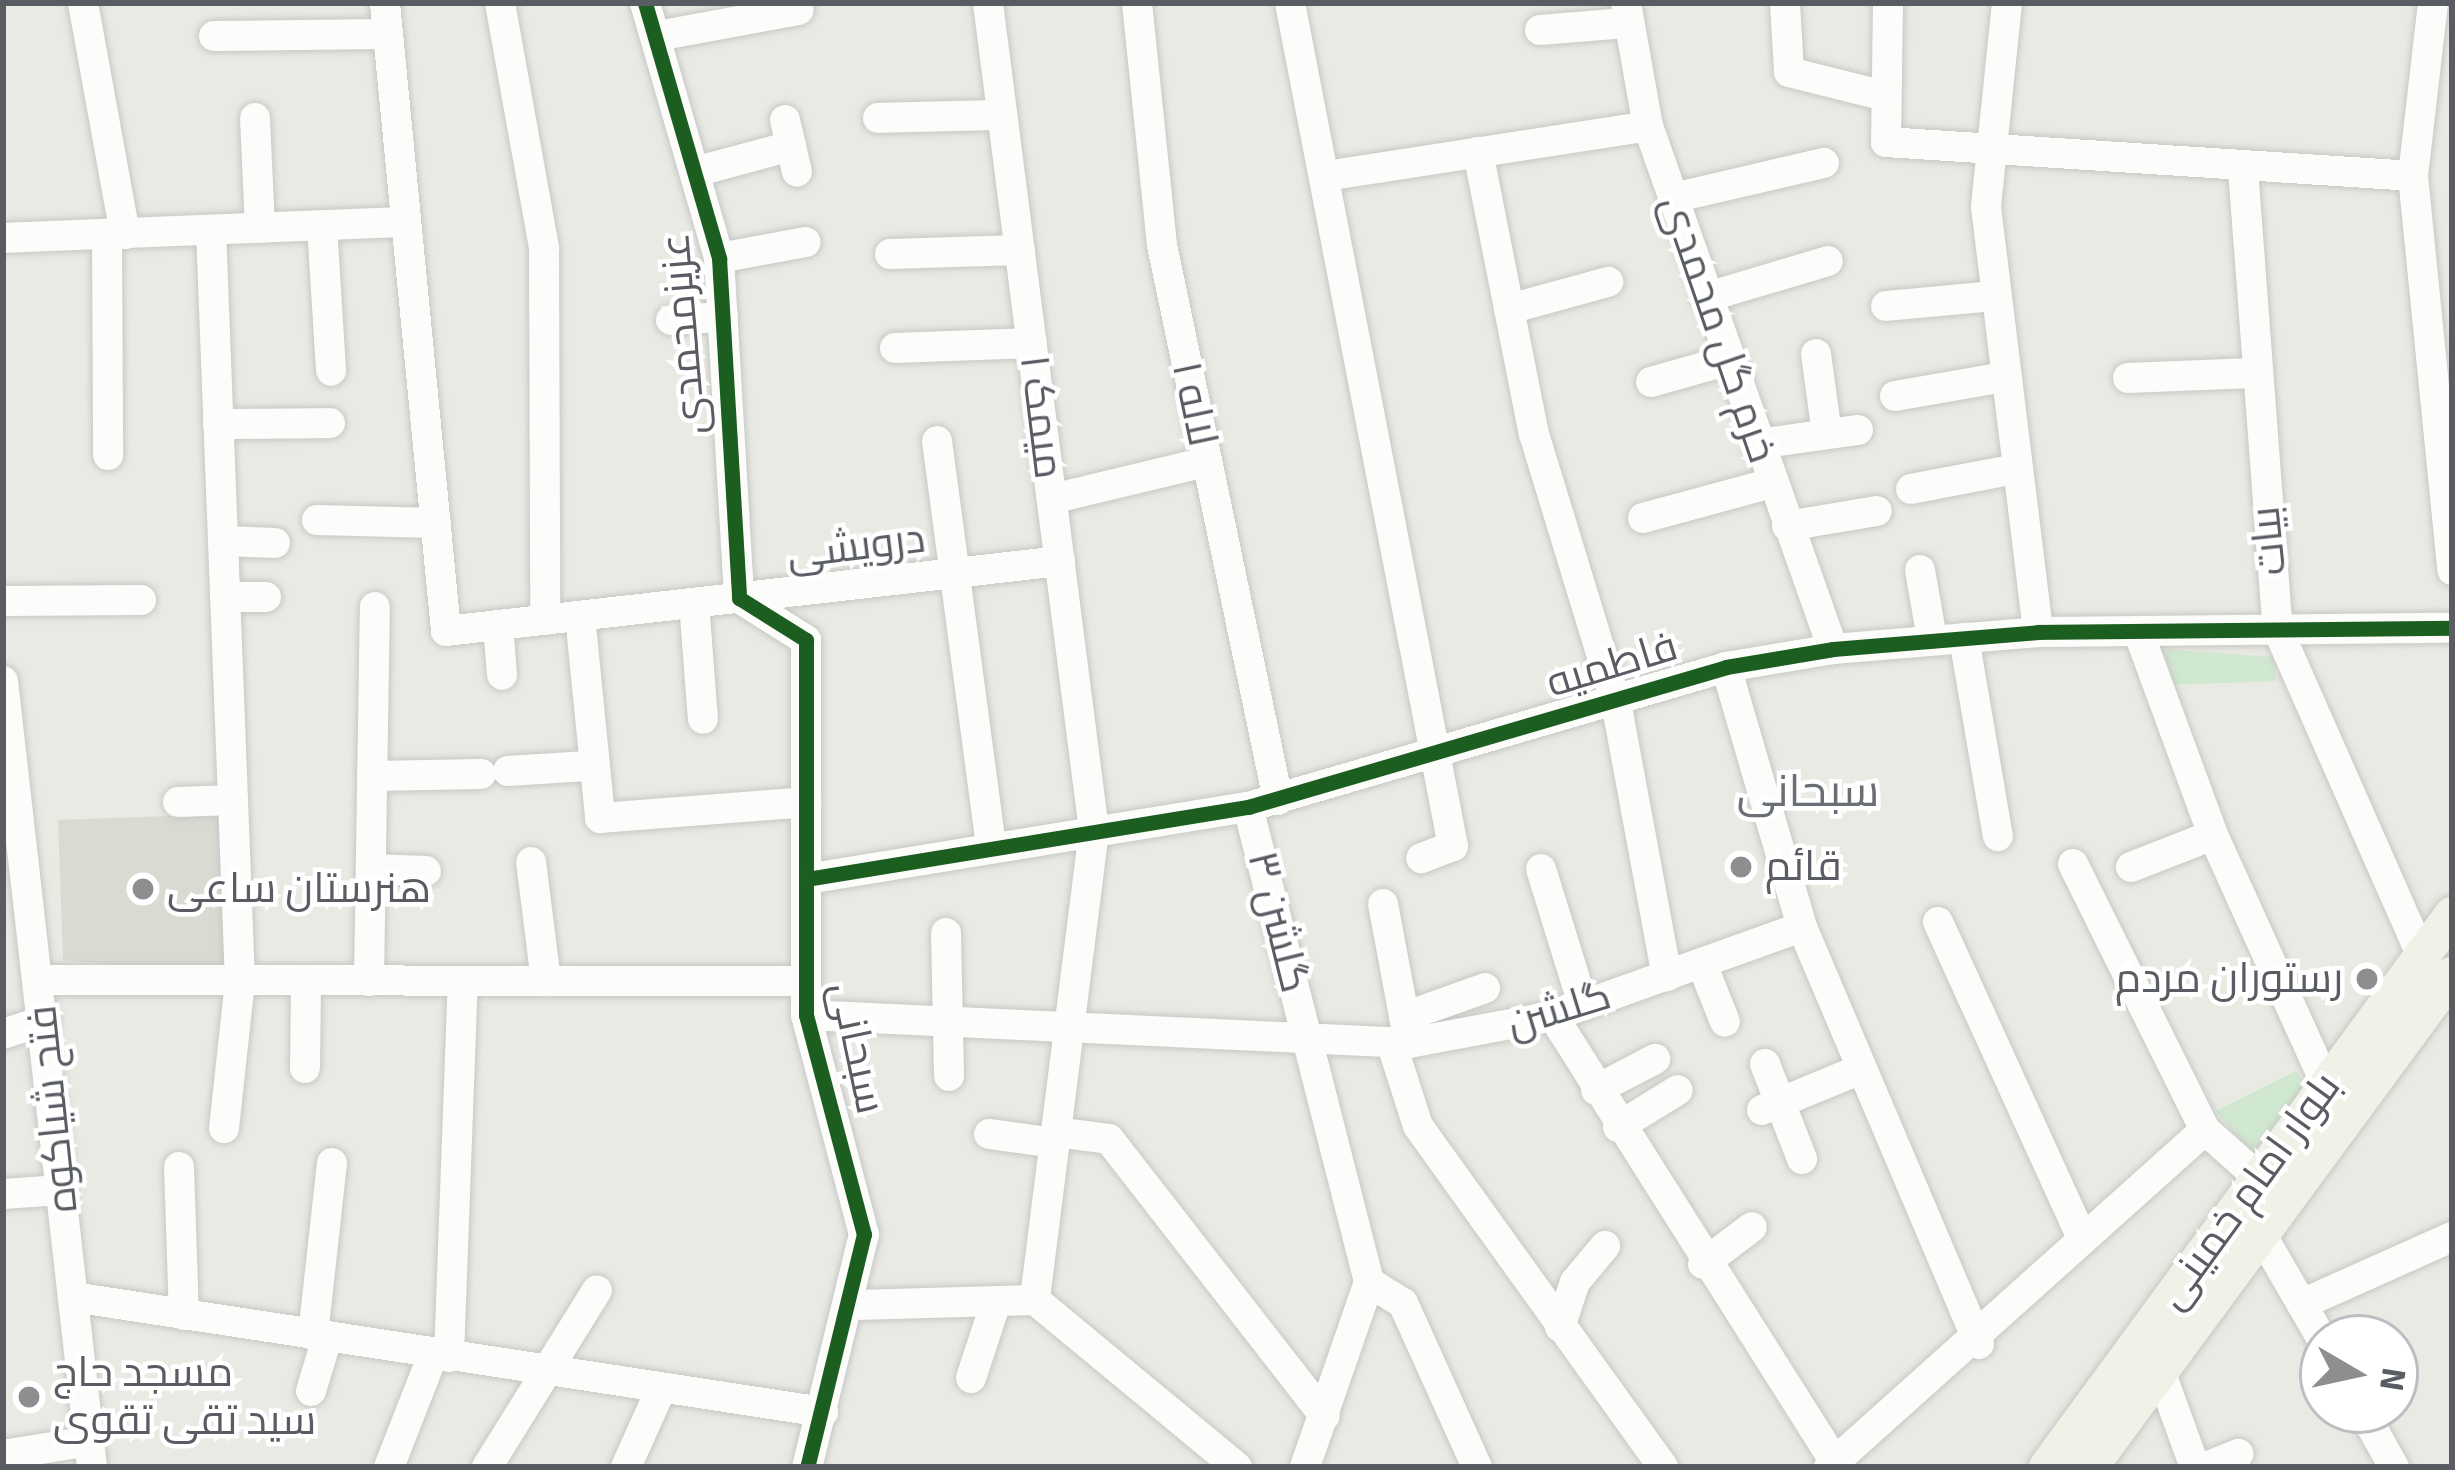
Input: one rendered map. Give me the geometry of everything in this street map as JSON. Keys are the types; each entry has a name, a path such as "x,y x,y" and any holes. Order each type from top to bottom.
{"main road":[{"name":"بلوار امام خمینی","path":"2090,1467 2261,1234 2437,966 2452,915"},
{"name":"بلوار امام خمینی","path":"2047,1467 2327,1086 2437,966"}],"street":[{"path":"83,3 116,234 108,455"},
{"path":"500,3 544,248 545,620"},
{"name":"عزیزمحمدی","path":"645,3 702,170 719,258 739,598"},
{"name":"میمک ۱","path":"988,3 1094,831 1035,1300"},
{"name":"لاله ۱","path":"1137,3 1162,245 1206,462 1263,804"},
{"path":"1290,3 1453,846 1421,858"},
{"path":"1785,3 1789,72 1885,96"},
{"path":"1888,3 1886,142 2243,169 2413,176"},
{"path":"2007,3 1988,152 1993,296 2038,632"},
{"path":"2433,3 2413,176 2440,351 2452,570"},
{"path":"657,36 800,10"},
{"path":"1540,30 1626,13"},
{"name":"خرم گل محمدی","path":"1626,13 1648,126 1832,649"},
{"path":"214,36 386,19 436,523 316,520"},
{"path":"878,118 1002,115"},
{"path":"256,118 260,228"},
{"path":"1326,176 1648,126"},
{"path":"702,170 791,146"},
{"path":"1478,152 1534,434 1616,702 1667,976"},
{"path":"1673,198 1824,163"},
{"name":"بیات","path":"2243,169 2252,373 2278,630 2437,966"},
{"path":"3,238 406,223"},
{"path":"322,226 331,371"},
{"path":"211,230 240,981 224,1128"},
{"path":"719,258 806,242"},
{"path":"890,254 1019,250"},
{"path":"1707,297 1828,261"},
{"path":"1509,309 1608,282"},
{"path":"1886,306 1993,296"},
{"path":"670,320 723,317"},
{"path":"895,348 1031,343"},
{"path":"1758,444 1843,432 1816,355"},
{"path":"1651,382 1729,360"},
{"path":"2128,378 2252,373"},
{"path":"1894,396 2004,377"},
{"path":"218,424 330,423"},
{"path":"937,441 950,572 991,845"},
{"path":"1060,497 1206,462"},
{"path":"1911,489 2016,470"},
{"path":"1643,518 1772,483"},
{"path":"1787,526 1877,512"},
{"name":"درویشی","path":"436,523 446,631 1060,561"},
{"path":"223,541 275,543"},
{"path":"1920,570 1932,639"},
{"path":"225,597 266,597"},
{"name":"سبحانی","path":"739,598 806,640 806,1015 864,1234 855,1305 807,1467"},
{"path":"3,601 141,600"},
{"path":"694,603 703,719"},
{"path":"369,981 375,607"},
{"path":"580,616 587,766 600,818 806,802"},
{"path":"498,625 502,675"},
{"name":"فاطمیه","path":"807,878 1263,804 1726,667 1832,649 2038,632 2452,628"},
{"path":"2138,631 2213,835 2327,1086"},
{"path":"1964,638 1998,836"},
{"path":"1726,667 1802,927 1979,1344"},
{"name":"فتح شیاکوه","path":"3,683 10,804 41,980 90,1454"},
{"path":"372,776 587,766"},
{"path":"178,802 232,800"},
{"name":"گلشن ۳","path":"1263,804 1307,1036"},
{"path":"2132,867 2213,835"},
{"path":"531,862 545,981"},
{"path":"2073,864 2205,1130 2259,1178"},
{"path":"370,869 426,871"},
{"path":"1540,869 1583,1005"},
{"path":"1383,904 1418,1126 1663,1467"},
{"path":"1938,922 2084,1240"},
{"name":"گلشن","path":"806,1015 1071,1020 1307,1036 1401,1034 1553,1016 1802,927"},
{"path":"946,933 949,1076"},
{"path":"1702,964 1725,1022"},
{"path":"41,980 803,981"},
{"path":"305,1068 306,981"},
{"path":"389,1467 441,1356 463,981"},
{"path":"1401,1034 1486,988"},
{"path":"1553,1016 1832,1465 1979,1344 2205,1130"},
{"path":"3,1034 45,1020"},
{"path":"1305,1467 1369,1282 1307,1036"},
{"path":"1596,1090 1655,1059"},
{"path":"1765,1064 1771,1106 1802,1159"},
{"path":"1771,1106 1861,1069"},
{"path":"1618,1127 1678,1090"},
{"path":"989,1134 1109,1139 1325,1415"},
{"path":"310,1391 320,1336 332,1163"},
{"path":"179,1167 184,1315"},
{"path":"3,1194 61,1190"},
{"path":"1703,1264 1752,1227"},
{"path":"2261,1234 2308,1314"},
{"path":"2302,1304 2452,1237"},
{"path":"1560,1327 1575,1282 1605,1246"},
{"path":"1369,1282 1403,1303 1477,1467"},
{"path":"487,1467 597,1290"},
{"path":"73,1297 823,1412"},
{"path":"855,1305 994,1308 1035,1300 1237,1467"},
{"path":"971,1378 994,1308"},
{"path":"2160,1371 2195,1467"},
{"path":"626,1467 661,1389"},
{"path":"2375,1434 2394,1467"},
{"path":"3,1455 90,1454"},
{"path":"2206,1467 2239,1454"}],"shaded area":[{"name":"هنرستان ساعی","path":"224,814 226,976 63,960 58,820"}],"green space":[{"path":"2162,649 2273,657 2276,681 2175,685"},
{"path":"2296,1071 2311,1091 2254,1156 2216,1111"}],"cycle path":[{"path":"645,3 719,258 739,598 806,640 806,1015 864,1234 807,1467"},
{"path":"807,879 1248,807 1726,667 1833,649 2038,632 2452,628"}],"place":[{"name":"قائم","path":"1741,867"},
{"name":"هنرستان ساعی","path":"143,889"},
{"name":"رستوران مردم","path":"2367,979"},
{"name":"مسجد حاج سید تقی تقوی","path":"29,1397"}],"district":[{"name":"سبحانی","path":"1808,792"}]}
